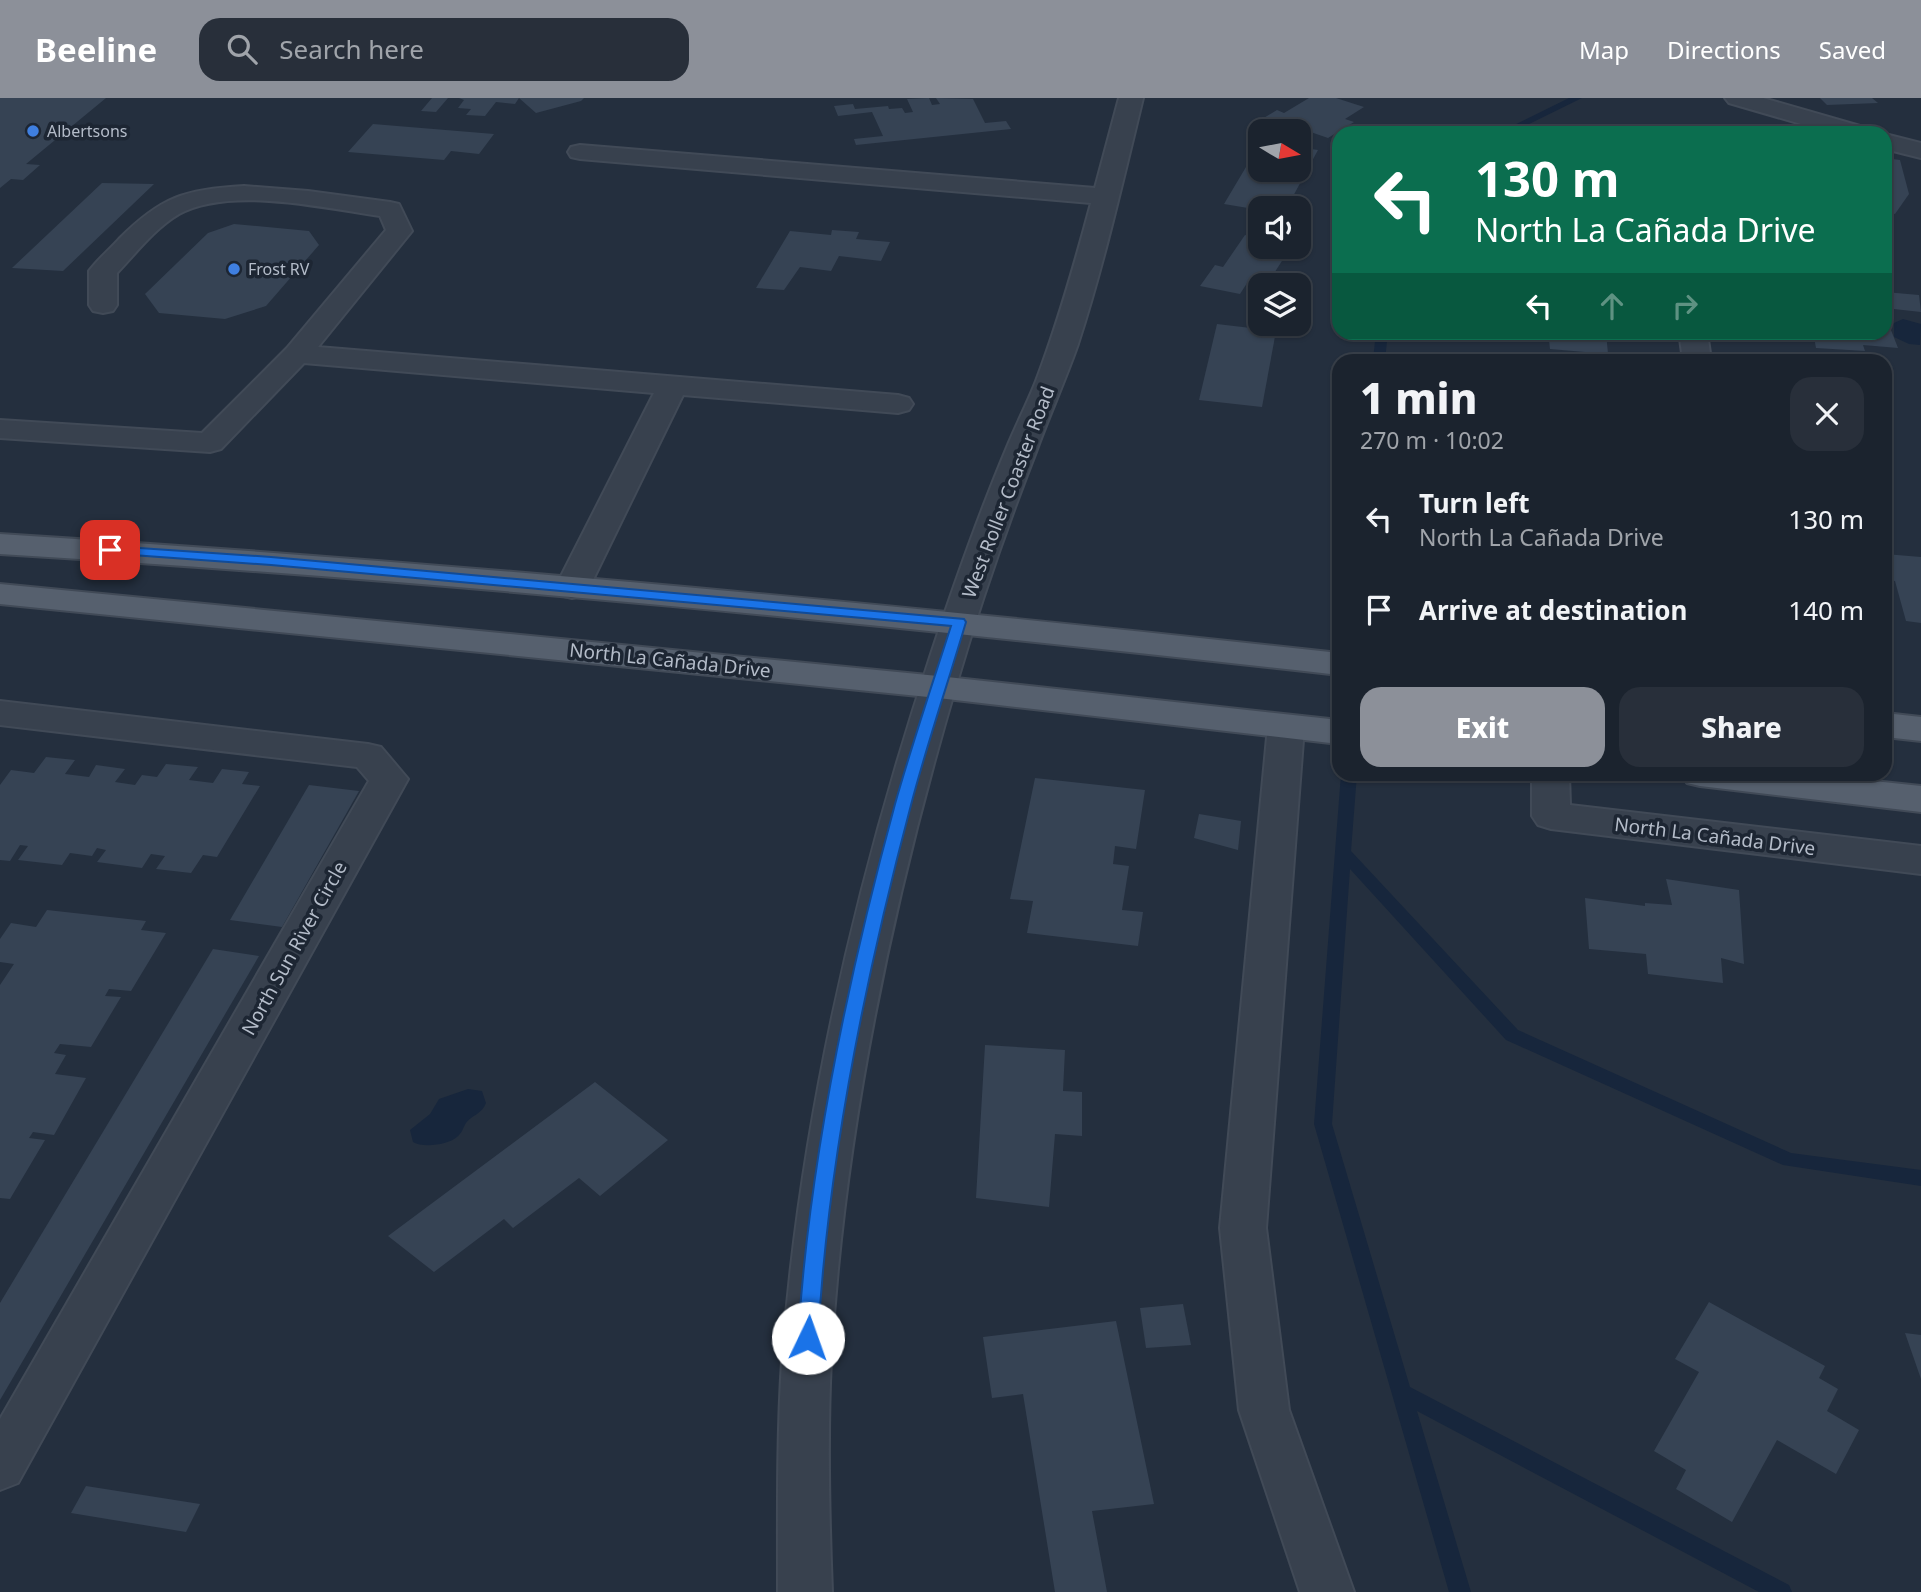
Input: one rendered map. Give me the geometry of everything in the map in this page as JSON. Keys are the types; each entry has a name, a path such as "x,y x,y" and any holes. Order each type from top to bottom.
{"main road":[{"path":"0,544 219,556 572,587 959,622 1323,662"},
{"name":"North La Cañada Drive","path":"0,594 938,687 1332,732"},
{"path":"1892,725 1921,729"},
{"path":"1762,781 1921,799"}],"street":[{"name":"West Roller Coaster Road","path":"805,1592 802,1438 811,1289 832,1132 863,968 903,804 938,687 1023,447 1053,376 1131,98"},
{"path":"1737,98 1834,126"},
{"path":"1892,143 1921,151"},
{"path":"580,152 1105,195"},
{"path":"0,429 210,443 297,354 399,230 390,210 244,193 202,195 170,208 103,271 103,305"},
{"path":"297,354 898,404"},
{"path":"572,587 673,385"},
{"name":"North Sun River Circle","path":"0,713 368,755 389,779 0,1467"},
{"path":"1294,728 1243,1228 1264,1410 1327,1592"},
{"name":"North La Cañada Drive","path":"1551,781 1551,816 1921,860"}],"water":[{"path":"1903,319 1921,324 1920,345 1909,344 1894,337 1894,323"},
{"path":"468,1089 482,1091 486,1103 482,1110 466,1123 459,1135 453,1140 435,1145 413,1142 410,1130 430,1114 439,1099"}],"building":[{"name":"Albertsons","path":"0,98 106,98 26,164 40,165 23,180 11,179 0,188"},
{"path":"432,98 448,98 436,112 421,111"},
{"path":"459,98 519,98 515,104 496,102 485,116 466,115 471,109 458,108 464,100"},
{"path":"519,98 584,98 536,113"},
{"path":"929,98 932,105 940,104 936,98 973,99 985,123 1006,121 1011,129 856,145 854,139 883,136 872,112 838,116 834,106 853,104 855,109 888,106 889,109 902,108 905,113 913,112 907,99"},
{"path":"1309,98 1336,98 1364,107 1345,119 1354,122 1348,126 1332,126 1332,136 1328,138 1311,132 1311,119 1262,119 1277,110 1284,113"},
{"path":"1820,98 1872,98 1878,103 1827,105"},
{"path":"373,124 494,134 479,154 451,151 444,160 348,152"},
{"path":"1311,149 1318,150 1311,163"},
{"path":"1892,159 1900,160 1909,194 1895,214 1892,213"},
{"path":"1246,167 1248,182 1301,182 1293,196 1248,196 1248,208 1224,204"},
{"path":"102,183 154,184 63,271 12,268"},
{"name":"Frost RV","path":"234,224 309,231 319,245 266,306 225,319 159,313 145,294 208,233"},
{"path":"832,230 859,232 856,239 890,242 881,261 839,256 831,271 800,267 784,290 756,288 790,231 831,235"},
{"path":"1245,235 1248,236 1248,259 1283,259 1274,273 1248,273 1248,282 1240,294 1200,286 1215,265 1223,267"},
{"path":"1892,293 1919,295 1921,312 1892,309"},
{"path":"1217,324 1248,328 1248,336 1275,336 1262,407 1199,400"},
{"path":"1892,333 1898,348 1863,345 1865,351 1816,348 1814,340 1892,340"},
{"path":"1549,340 1607,340 1608,354 1550,349"},
{"path":"1892,555 1921,557 1921,623 1906,621 1895,581 1892,581"},
{"path":"46,757 75,760 65,774 89,777 96,765 125,769 115,782 135,785 142,775 157,777 166,764 198,767 189,780 213,783 222,769 249,772 242,784 260,786 217,857 203,855 191,873 156,869 165,856 151,854 142,868 97,862 106,850 97,848 92,856 70,853 62,865 18,860 28,846 20,845 10,861 0,860 0,785 11,770 34,773"},
{"path":"1035,778 1145,790 1136,849 1115,846 1113,864 1129,866 1122,910 1143,912 1138,946 1027,933 1033,901 1010,899"},
{"path":"309,785 359,791 282,927 230,920"},
{"path":"1199,814 1241,821 1238,850 1194,838"},
{"path":"1666,879 1739,890 1744,964 1721,958 1723,983 1648,974 1646,954 1589,949 1585,898 1645,906 1645,903 1672,905"},
{"path":"47,910 146,921 141,930 166,933 131,991 109,989 105,996 121,997 91,1047 60,1044 54,1053 66,1055 55,1074 86,1078 54,1135 33,1132 29,1138 45,1140 10,1199 0,1198 0,985 14,964 0,962 0,939 11,923 36,927"},
{"path":"213,949 259,956 0,1400 0,1303"},
{"path":"985,1045 1065,1050 1063,1091 1082,1092 1082,1136 1055,1134 1049,1207 976,1198"},
{"path":"595,1082 668,1140 600,1196 579,1178 513,1228 504,1219 434,1272 388,1236"},
{"path":"1709,1302 1825,1366 1819,1378 1838,1389 1827,1411 1859,1430 1836,1474 1777,1440 1732,1522 1676,1489 1686,1470 1654,1451 1699,1372 1675,1359"},
{"path":"1183,1304 1191,1345 1146,1348 1140,1308"},
{"path":"1116,1321 1154,1504 1092,1511 1107,1592 1055,1592 1023,1394 992,1398 983,1337"},
{"path":"1905,1333 1921,1335 1921,1379"},
{"path":"86,1486 200,1504 186,1532 71,1513"}],"waterway":[{"path":"1518,126 1577,98"},
{"path":"1380,354 1381,340"},
{"path":"1343,852 1348,781"},
{"path":"1343,852 1512,1035 1789,1160 1921,1178"},
{"path":"1343,852 1323,1124 1460,1592"},
{"path":"1402,1393 1781,1592"}],"place":[{"name":"Albertsons","path":"33,131"},
{"name":"Frost RV","path":"234,269"}],"route":[{"path":"110,550 219,556 959,622 903,804 863,968 832,1132 811,1289 808,1338"}]}
